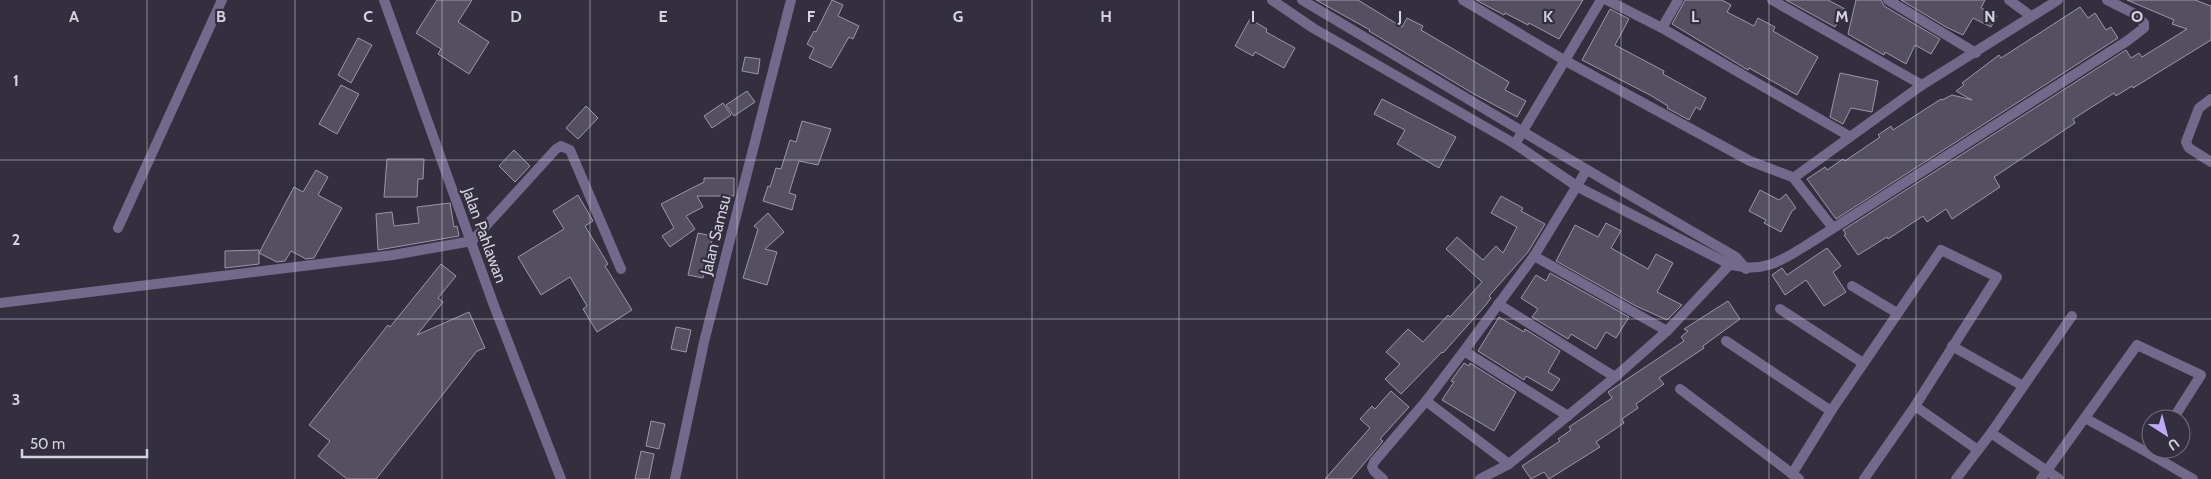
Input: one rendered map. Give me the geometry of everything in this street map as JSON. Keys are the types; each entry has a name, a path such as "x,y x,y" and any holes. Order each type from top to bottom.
{"street":[{"path":"118,228 222,0"},
{"name":"Jalan Pahlawan","path":"384,0 493,303 561,479"},
{"name":"Jalan Samsu","path":"675,479 704,342 791,0"},
{"path":"1272,0 1313,28 1515,144 1578,187 1733,261"},
{"path":"1302,0 1523,130 1746,269 1760,268 1773,264 1810,243 2127,41 2144,28 2144,23 2135,14 2107,0"},
{"path":"1463,0 1564,60 1750,161 1795,178 1833,228"},
{"path":"1515,144 1601,0"},
{"path":"1607,0 1662,28 1849,136"},
{"path":"1662,28 1678,0"},
{"path":"1772,0 1922,85"},
{"path":"1888,0 1976,53"},
{"path":"2009,0 2031,16"},
{"path":"1795,178 1849,136 1922,85 2058,0"},
{"path":"2211,99 2199,108 2186,142 2189,148 2211,162"},
{"path":"0,303 393,255 472,241 556,149 565,147 570,150 621,270"},
{"path":"1383,479 1374,471 1372,467 1374,462 1426,401 1534,256 1578,187 1586,171"},
{"path":"1680,389 1795,476 1831,411 1941,250 1998,277 1915,406 1864,479"},
{"path":"1534,256 1667,331"},
{"path":"1480,479 1509,464 1615,377 1667,331 1733,261"},
{"path":"1852,286 1897,313"},
{"path":"1498,304 1615,377"},
{"path":"1780,309 1863,363"},
{"path":"1956,479 1991,433 2072,316"},
{"path":"1726,341 1831,411"},
{"path":"2044,475 2137,345 2201,375 2179,409"},
{"path":"1952,346 2023,386"},
{"path":"1464,351 1568,416"},
{"path":"1426,401 1509,464"},
{"path":"1915,406 1978,450"},
{"path":"2085,418 2141,446"},
{"path":"1991,433 2044,475 2059,479"},
{"path":"2163,459 2193,479"}],"building":[{"path":"437,0 472,0 458,22 489,42 469,74 438,54 441,49 416,33"},
{"path":"832,0 843,5 838,16 859,26 853,39 849,37 831,68 809,58 814,48 807,44 814,31 816,32"},
{"path":"1316,0 1358,0 1402,27 1407,18 1423,26 1421,30 1509,82 1505,90 1526,101 1517,117 1474,94 1370,30"},
{"path":"1476,0 1583,0 1559,39 1529,23 1528,25 1505,13 1504,15"},
{"path":"1685,0 1722,0 1731,5 1727,12 1754,26 1758,18 1775,27 1773,31 1818,57 1797,95 1749,68 1748,70 1672,24"},
{"path":"1786,0 1828,0 1845,9 1835,27"},
{"path":"1856,0 1881,0 1884,6 1940,39 1931,54 1915,45 1906,64 1885,52 1884,55 1848,34"},
{"path":"1901,0 1985,0 1981,8 1997,16 1991,27 1973,18 1963,35"},
{"path":"2127,0 2195,0 2211,6 2211,40 2133,88 2132,86 2116,96 2114,93 2073,119 2075,123 1994,177 2000,187 1952,219 1946,209 1927,222 1923,216 1888,239 1887,237 1858,255 1844,235 1846,234 1843,230 2126,50 2131,58 2139,53 2142,57 2187,29 2172,24 2174,20"},
{"path":"2080,7 2088,18 2095,13 2106,30 2111,27 2118,38 1836,219 1807,179 1825,167 1827,170 1843,159 1845,161 1880,137 1878,135 1891,126 1893,130 1941,99 1952,95 1972,100 1956,91 1964,85 1962,83 1999,55 2001,58"},
{"path":"1610,9 1629,19 1615,45 1664,71 1663,74 1706,98 1700,110 1696,107 1689,120 1667,108 1668,106 1650,95 1582,60"},
{"path":"1250,19 1267,29 1266,32 1295,48 1284,68 1255,52 1253,56 1235,46"},
{"path":"358,38 372,45 351,83 338,75"},
{"path":"745,57 760,59 758,74 742,71"},
{"path":"1840,73 1878,81 1872,112 1851,108 1843,124 1830,117"},
{"path":"341,85 359,94 337,134 319,124"},
{"path":"747,91 755,102 734,116 726,105"},
{"path":"1382,99 1456,137 1439,168 1397,144 1405,130 1374,114"},
{"path":"723,103 731,115 712,128 704,116"},
{"path":"586,106 598,118 578,139 566,128"},
{"path":"802,121 831,129 818,165 799,161 789,193 796,195 792,210 763,201 776,168 781,169 790,140 796,142"},
{"path":"514,150 530,166 515,182 499,166"},
{"path":"387,159 424,159 423,179 418,179 417,197 384,197"},
{"path":"316,170 328,177 318,195 342,208 314,258 306,259 291,251 285,261 277,262 259,253 294,187 303,192"},
{"path":"704,178 734,178 734,196 697,196 703,207 686,216 695,229 670,247 662,236 674,228 661,204 704,182"},
{"path":"1760,190 1779,200 1786,194 1796,208 1792,211 1781,232 1764,223 1766,220 1749,211"},
{"path":"578,195 593,221 585,226 608,264 605,266 632,310 597,332 583,309 587,306 570,277 541,295 518,257 564,229 553,211"},
{"path":"1501,196 1523,208 1521,211 1545,224 1528,252 1489,296 1491,298 1484,307 1443,353 1401,394 1385,379 1400,364 1386,352 1408,329 1423,342 1448,315 1450,317 1482,282 1446,249 1457,237 1483,260 1496,246 1503,253 1517,227 1491,213"},
{"path":"450,203 454,227 457,226 459,236 378,250 376,214 392,212 394,226 419,223 417,207"},
{"path":"768,213 784,232 765,249 777,252 767,285 743,278 758,229 754,226"},
{"path":"1606,223 1621,231 1611,248 1648,269 1656,254 1673,263 1657,292 1682,305 1667,320 1636,306 1556,261 1575,225 1598,237"},
{"path":"698,233 713,236 703,278 688,275"},
{"path":"1827,248 1841,266 1833,272 1846,292 1824,306 1806,280 1785,295 1772,275 1782,268 1787,275"},
{"path":"259,250 259,264 225,268 225,251"},
{"path":"441,264 456,276 438,298 443,302 417,335 469,312 485,348 477,351 376,479 347,479 318,456 330,441 309,425 388,325 390,327"},
{"path":"1550,273 1629,317 1616,338 1606,332 1596,349 1571,334 1568,339 1532,317 1538,309 1521,298 1536,275 1546,281"},
{"path":"1728,301 1740,319 1703,346 1704,348 1659,378 1664,384 1636,404 1638,408 1622,419 1624,423 1596,442 1600,447 1549,479 1544,472 1531,479 1522,466 1560,441 1558,439 1571,430 1569,427 1612,398 1608,392 1684,341 1681,337 1688,331 1684,329"},
{"path":"1499,317 1524,332 1525,329 1560,351 1548,372 1560,379 1552,391 1526,376 1524,380 1478,351"},
{"path":"676,327 691,330 686,352 671,349"},
{"path":"1464,363 1469,366 1470,363 1516,392 1494,431 1442,400 1454,382 1451,381"},
{"path":"1391,391 1409,407 1380,439 1383,441 1351,479 1325,479 1370,428 1360,419 1372,406 1375,409"},
{"path":"651,421 665,424 659,449 646,446"},
{"path":"641,451 654,454 649,479 635,479"}]}
